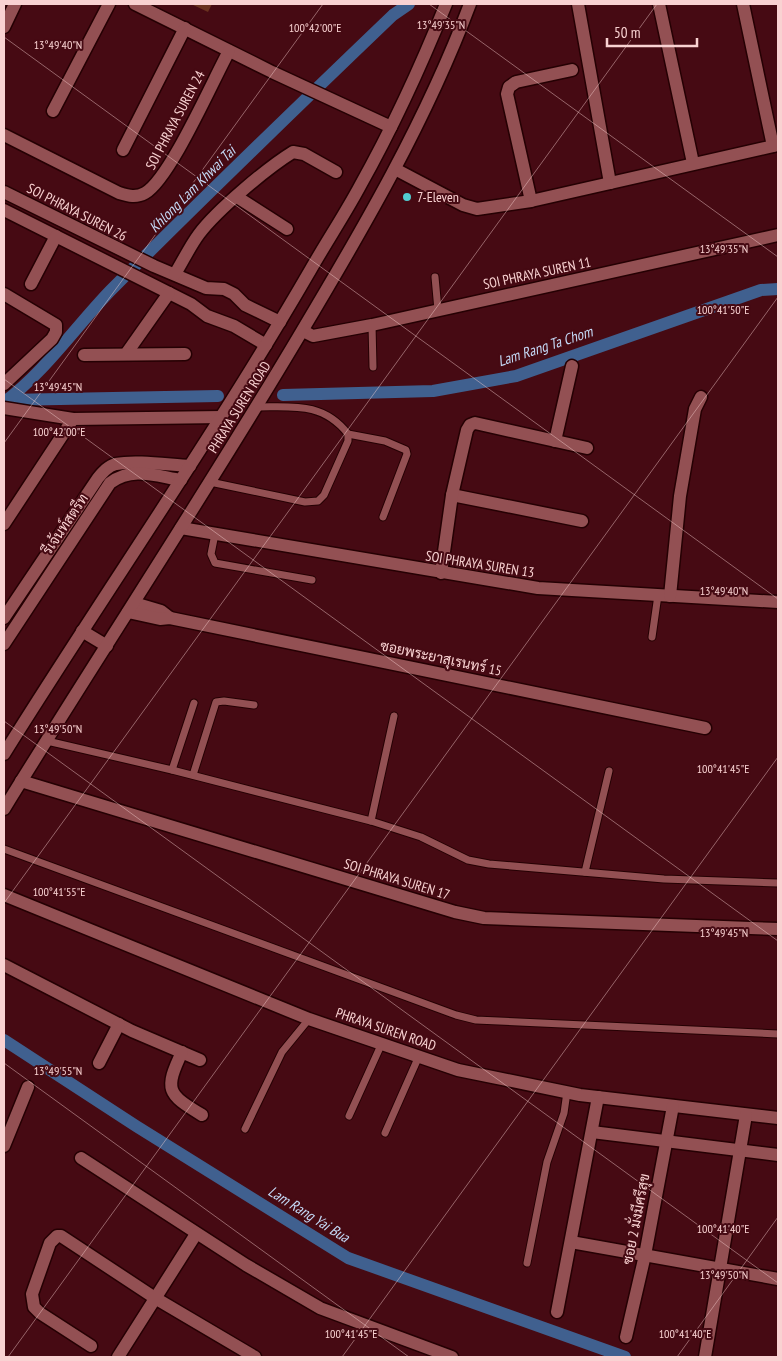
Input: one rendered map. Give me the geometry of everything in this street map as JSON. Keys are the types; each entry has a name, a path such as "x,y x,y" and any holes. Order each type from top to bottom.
{"street":[{"path":"4,27 15,4"},
{"path":"53,111 109,4"},
{"path":"135,4 229,51 391,127"},
{"name":"PHRAYA SUREN ROAD","path":"4,754 222,417 280,322 359,187 391,127 425,55 446,4"},
{"name":"PHRAYA SUREN ROAD","path":"4,809 257,407 361,232 395,169 444,67 470,4"},
{"path":"578,4 610,183"},
{"path":"659,4 693,164"},
{"path":"395,169 463,205 477,209 531,201 775,146 743,4"},
{"path":"123,150 185,28"},
{"name":"SOI PHRAYA SUREN 24","path":"4,135 119,193 132,197 145,193 165,174 229,51"},
{"path":"531,201 507,94 509,87 516,82 572,70"},
{"path":"175,274 198,235 237,197 293,152 304,154 336,172"},
{"path":"9,195 7,211 191,304 213,319 234,326 266,345"},
{"name":"SOI PHRAYA SUREN 26","path":"9,195 154,266 206,288 224,289 234,294 245,305 280,322"},
{"path":"237,197 287,229"},
{"name":"SOI PHRAYA SUREN 11","path":"303,331 313,336 372,325 778,235"},
{"path":"31,284 56,236"},
{"path":"126,354 169,293"},
{"path":"4,294 56,325 56,332 52,339 4,384"},
{"path":"234,326 245,305"},
{"path":"84,355 185,354"},
{"path":"555,441 572,366"},
{"path":"664,596 694,409 701,397"},
{"path":"4,408 73,419 222,417"},
{"path":"4,524 73,419"},
{"path":"441,573 452,495 470,425 475,423 587,448"},
{"name":"รีเจ้นท์สตรีท","path":"4,618 98,478 107,468 116,464 190,466"},
{"name":"รีเจ้นท์สตรีท","path":"4,644 110,483 121,474 136,473 181,480"},
{"path":"452,495 582,521"},
{"name":"SOI PHRAYA SUREN 13","path":"181,528 538,588 778,602"},
{"name":"ซอยพระยาสุเรนทร์ 15","path":"131,607 161,611 170,618 705,728"},
{"path":"82,631 107,646"},
{"name":"SOI PHRAYA SUREN 17","path":"21,781 455,912 484,918 778,929"},
{"name":"PHRAYA SUREN ROAD","path":"4,895 309,1019 458,1070 598,1097 778,1118"},
{"path":"4,965 119,1024 200,1060"},
{"path":"99,1063 119,1024"},
{"path":"182,1052 173,1071 172,1093 177,1100 202,1115"},
{"path":"4,1146 28,1087"},
{"path":"557,1312 598,1097"},
{"name":"ซอย 2 มั่งมีศรีสุข","path":"626,1337 645,1256 673,1106"},
{"path":"705,1357 722,1269 746,1115"},
{"path":"592,1132 778,1155"},
{"path":"81,1158 196,1234 320,1308 452,1357"},
{"path":"118,1357 196,1234"},
{"path":"91,1346 40,1313 32,1301 32,1294 53,1238 62,1236 155,1298 255,1357"},
{"path":"571,1242 778,1279"},
{"path":"412,1357 417,1344"}],"lane":[{"path":"434,277 438,310"},
{"path":"372,325 372,367"},
{"path":"257,407 307,407 332,419 348,434 385,441 406,450 407,454 383,518"},
{"path":"210,482 305,502 318,501 328,488 348,441 348,434"},
{"path":"215,534 211,554 215,563 312,580"},
{"path":"652,637 664,596"},
{"path":"193,775 216,702 224,701 254,705"},
{"path":"172,770 194,703"},
{"path":"371,822 394,716"},
{"path":"47,741 193,775 371,822 421,837 468,860 489,864 664,879 778,883"},
{"path":"585,872 609,771"},
{"path":"4,849 456,1015 476,1020 778,1034"},
{"path":"245,1129 282,1052 309,1019"},
{"path":"349,1116 382,1043"},
{"path":"385,1133 419,1056"},
{"path":"527,1263 548,1162 564,1113 566,1092"}],"building":[{"path":"191,4 212,4 208,12"}],"waterway":[{"name":"Khlong Lam Khwai Tai","path":"4,402 32,378 111,290 181,221 393,15 409,4"},
{"name":"Lam Rang Ta Chom","path":"283,395 433,391 516,376 761,290 778,289"},
{"name":"Lam Rang Ta Chom","path":"7,400 218,396"},
{"name":"Lam Rang Yai Bua","path":"4,1040 136,1126 348,1258 625,1357"}],"place":[{"name":"7-Eleven","path":"407,197"}]}
